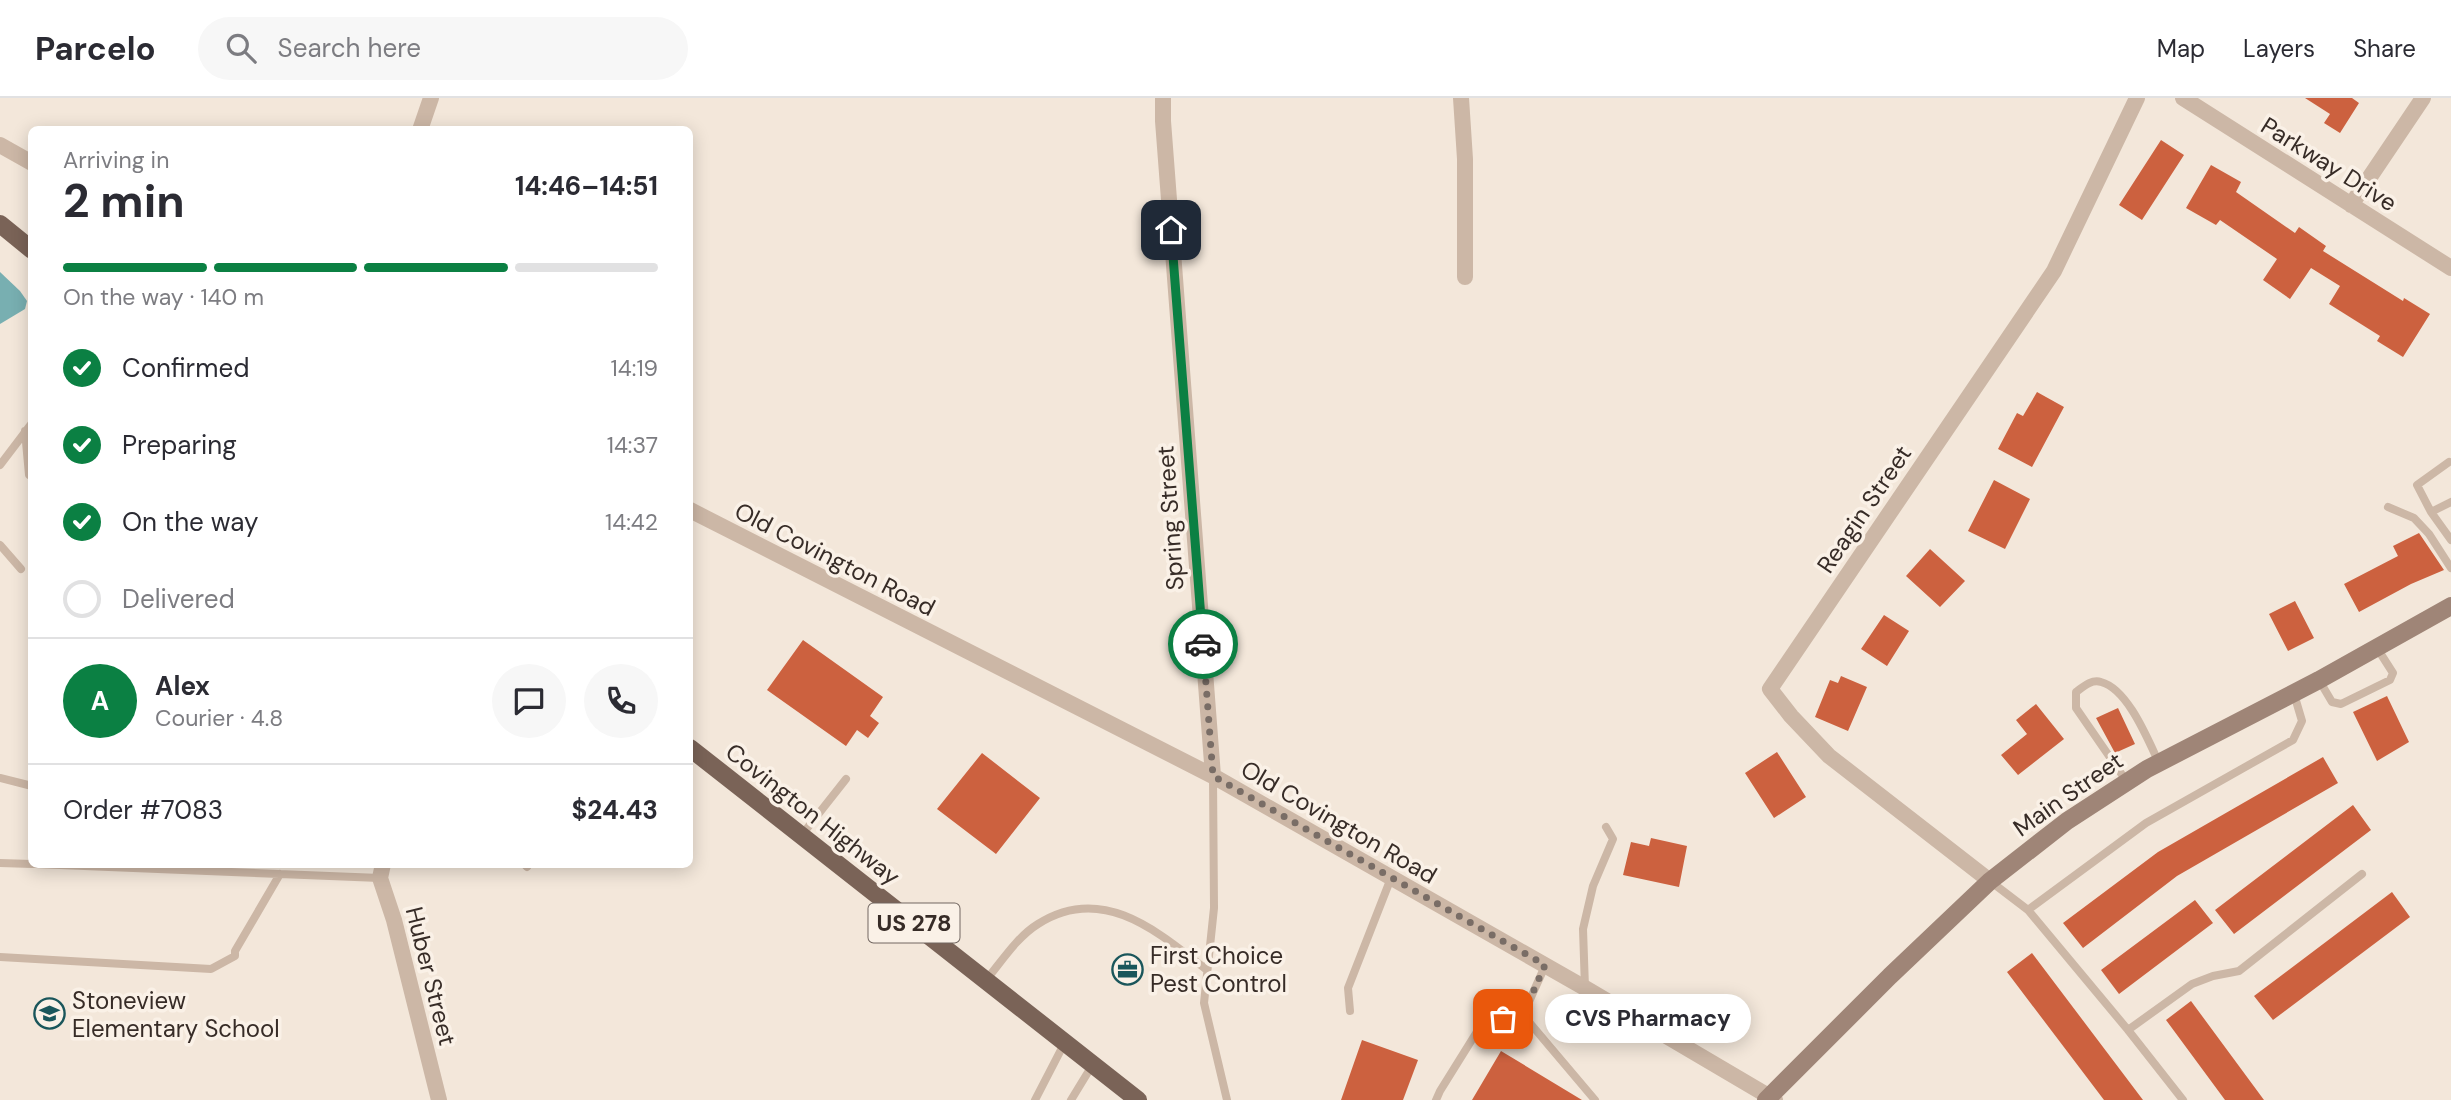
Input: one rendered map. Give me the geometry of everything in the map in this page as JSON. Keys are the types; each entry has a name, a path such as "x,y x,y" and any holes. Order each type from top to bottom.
{"main road":[{"path":"0,225 28,247"},
{"name":"Main Street","path":"1770,1099 1990,881 2067,821 2159,763 2319,680 2451,606"},
{"name":"Covington Highway","path":"693,750 1138,1100"}],"street":[{"path":"421,126 431,98"},
{"name":"Spring Street","path":"1163,98 1213,776"},
{"path":"1461,98 1465,159 1465,277"},
{"name":"Reagin Street","path":"1990,881 1829,756 1770,689 2054,271 2137,98"},
{"name":"Parkway Drive","path":"2183,98 2451,268"},
{"path":"2351,205 2423,98"},
{"path":"0,145 28,161"},
{"name":"Old Covington Road","path":"693,512 1213,776 1585,988 1770,1099"},
{"name":"Huber Street","path":"382,871 439,1100"}],"lane":[{"path":"0,465 28,428"},
{"path":"25,431 28,464"},
{"path":"2449,462 2417,485 2431,512 2451,540"},
{"path":"2431,512 2451,502"},
{"path":"2388,507 2414,518 2429,534 2451,568"},
{"path":"2429,534 2441,526"},
{"path":"0,545 22,569"},
{"path":"2319,680 2332,702 2341,705 2390,680 2393,673 2376,648"},
{"path":"2127,782 2077,708 2077,692 2088,683 2100,681 2115,690 2136,716 2159,763"},
{"path":"2028,910 2146,823 2293,740 2302,721 2294,693"},
{"name":"Spring Street","path":"1213,776 1214,908 1204,1003 1227,1100"},
{"path":"0,778 28,785"},
{"path":"801,836 846,779"},
{"path":"1585,988 1583,929 1593,886 1613,839 1606,827"},
{"path":"0,863 28,864"},
{"path":"132,868 280,874 382,871"},
{"path":"0,957 211,969 235,956 235,951 280,874"},
{"path":"2128,1030 2192,984 2213,976 2239,971 2362,874"},
{"path":"1350,1011 1348,988 1391,878"},
{"path":"1990,881 2028,910 2183,1100"},
{"path":"986,979 1036,925 1056,914 1085,907 1116,911 1141,922 1207,970"},
{"path":"1523,1015 1545,965"},
{"path":"1436,1100 1483,1023 1523,1015"},
{"path":"1523,1015 1595,1100"},
{"path":"1035,1100 1065,1042"},
{"path":"1070,1100 1093,1064"}],"water":[{"path":"0,272 27,301 25,309 0,324"}],"building":[{"path":"2305,98 2352,98 2359,103 2340,133 2324,123 2330,114"},
{"path":"2161,140 2184,155 2142,220 2119,205"},
{"path":"2211,165 2241,182 2236,192 2295,233 2299,227 2326,246 2323,251 2403,301 2404,298 2430,314 2403,357 2377,341 2380,336 2329,304 2340,286 2311,268 2290,299 2263,280 2277,259 2220,220 2216,225 2186,208"},
{"path":"2037,392 2064,407 2032,467 1998,449 2017,413 2023,416"},
{"path":"1994,480 2030,499 2005,549 1968,531"},
{"path":"2419,533 2444,570 2359,612 2344,584 2398,556 2393,546"},
{"path":"1930,549 1965,581 1940,607 1906,576"},
{"path":"2295,601 2314,638 2288,651 2269,614"},
{"path":"1884,615 1909,631 1887,666 1861,649"},
{"path":"803,640 883,697 870,716 879,723 868,738 857,730 846,746 767,690"},
{"path":"1841,676 1867,687 1848,731 1815,717 1830,680 1838,683"},
{"path":"2387,696 2409,742 2377,761 2353,712"},
{"path":"2036,704 2064,739 2018,775 2001,755 2027,734 2016,720"},
{"path":"2118,708 2135,744 2115,753 2096,718"},
{"path":"1777,752 1806,797 1774,818 1745,773"},
{"path":"982,753 1040,798 996,854 937,809"},
{"path":"2323,757 2338,783 2177,876 2083,948 2063,923 2158,852"},
{"path":"2353,805 2371,830 2234,934 2215,910"},
{"path":"1651,838 1687,846 1679,887 1623,875 1631,842 1649,846"},
{"path":"2392,892 2410,917 2273,1020 2254,996"},
{"path":"2195,900 2213,923 2119,994 2101,970"},
{"path":"2032,953 2143,1100 2104,1100 2007,972"},
{"path":"2191,1001 2264,1100 2225,1100 2166,1020"},
{"path":"1362,1040 1418,1060 1403,1100 1341,1100"},
{"path":"1501,1051 1582,1100 1472,1100"}],"way so far":[{"path":"1203,644 1213,776 1545,965 1523,1015 1503,1019"}],"place":[{"name":"First Choice Pest Control","path":"1127,969"},
{"name":"Stoneview Elementary School","path":"49,1014"},
{"name":"CVS Pharmacy","path":"1503,1019"}],"route":[{"path":"1171,230 1203,644"}]}
